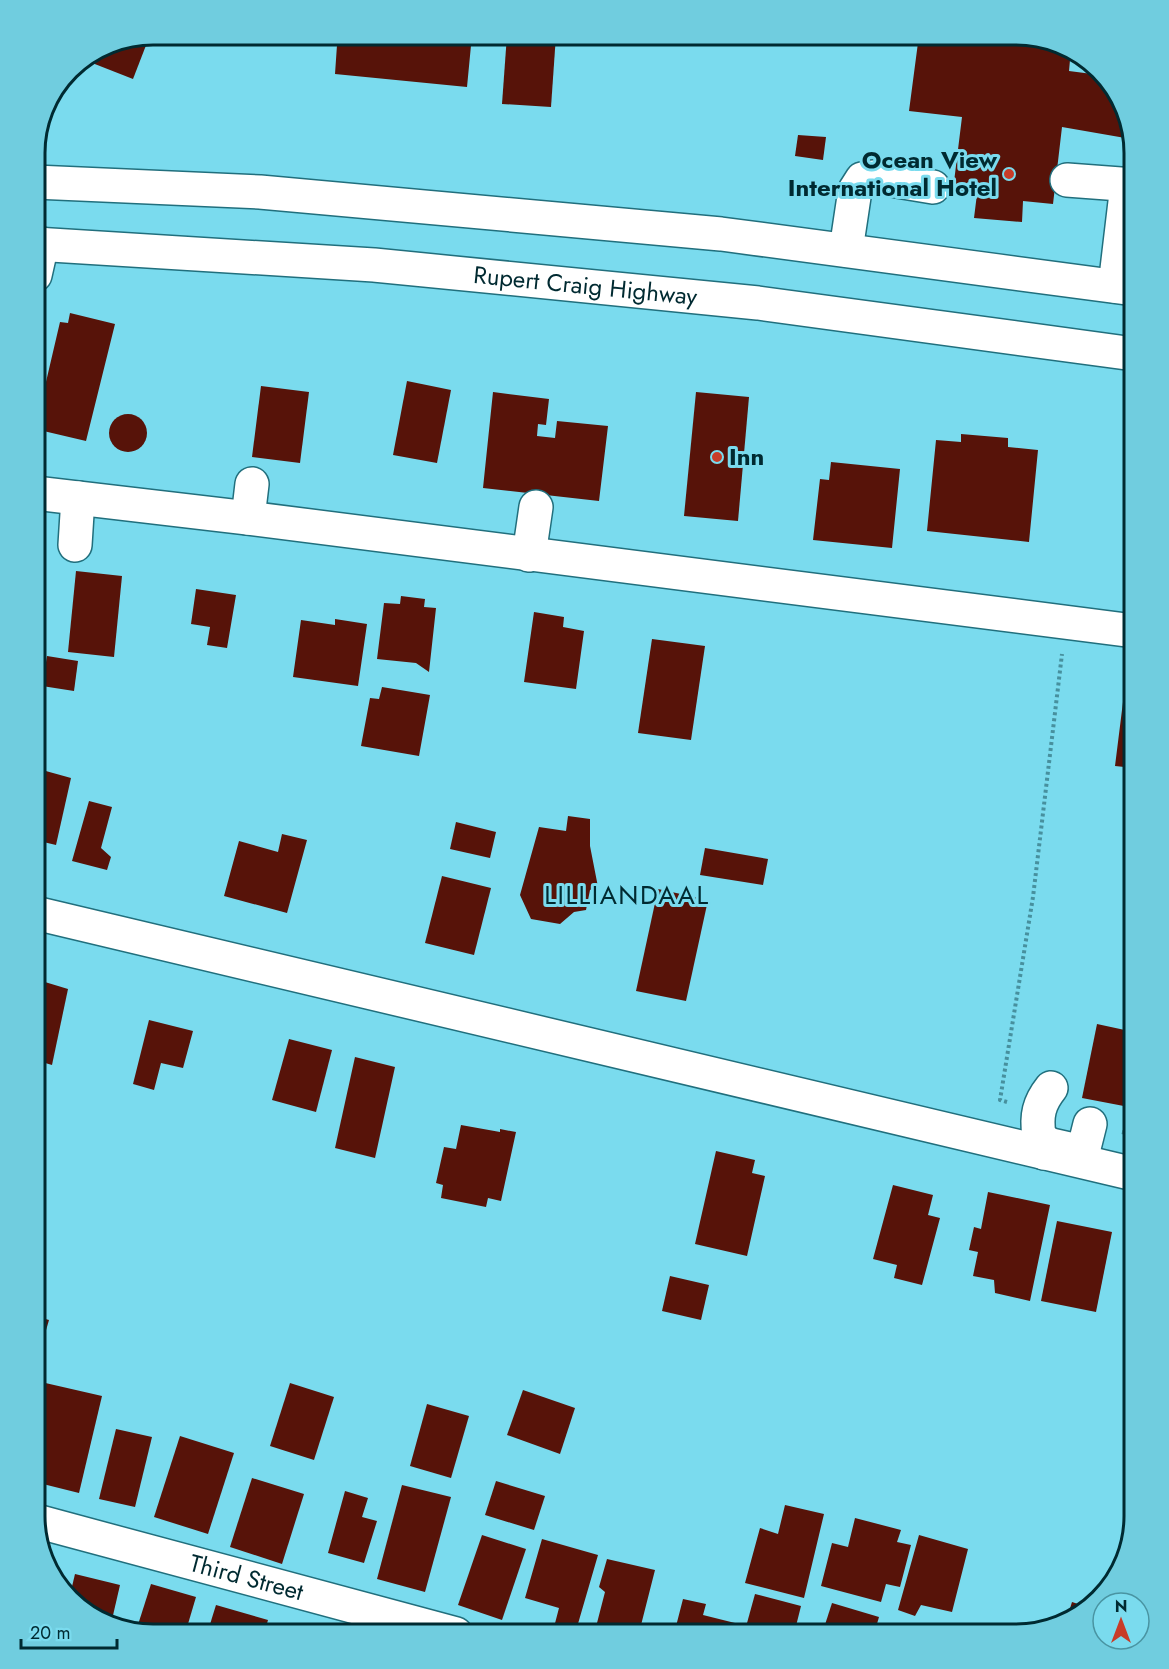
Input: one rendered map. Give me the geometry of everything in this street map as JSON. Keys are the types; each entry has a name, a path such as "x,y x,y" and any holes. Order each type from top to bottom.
{"street":[{"path":"846,250 855,190 862,179 873,177 933,187"},
{"path":"1067,180 1124,184"},
{"path":"45,182 260,192 721,234 1124,288"},
{"name":"Rupert Craig Highway","path":"45,254 374,265 747,302 1124,353"},
{"path":"248,518 252,484"},
{"path":"45,494 1124,630"},
{"path":"75,545 78,498"},
{"path":"529,555 536,507"},
{"path":"45,915 1046,1148 1124,1170"},
{"path":"1045,1100 1039,1134 1046,1148"},
{"path":"1046,1148 1083,1152 1090,1124"},
{"name":"Third Street","path":"46,1524 419,1624"}],"path":[{"path":"1045,1100 1000,1100 1033,897 1066,621"},
{"path":"1090,1124 1124,1132"}],"building":[{"path":"337,45 471,45 467,87 335,74"},
{"path":"506,45 555,45 551,107 502,104"},
{"path":"918,45 1023,45 1064,56 1070,60 1069,71 1089,74 1110,99 1123,138 1062,127 1053,204 1023,201 1022,222 974,218 977,194 953,190 962,117 909,111"},
{"path":"146,46 133,79 93,63 112,53"},
{"path":"798,135 826,137 823,160 795,156"},
{"path":"70,313 115,324 86,441 45,431 45,386 60,322 68,323"},
{"path":"407,381 451,390 437,463 393,455"},
{"path":"261,386 309,392 300,463 252,457"},
{"path":"493,392 549,399 546,425 538,424 537,436 555,438 557,421 608,426 599,501 483,488"},
{"name":"Inn","path":"696,392 749,397 738,521 684,516"},
{"path":"128,414 141,420 147,433 141,446 128,452 115,446 109,433 115,420"},
{"path":"961,434 1008,438 1008,447 1038,450 1029,542 927,531 936,440 961,442"},
{"path":"831,462 900,469 892,548 813,540 820,479 829,480"},
{"path":"76,571 122,576 114,657 68,652"},
{"path":"196,589 236,595 227,648 207,645 210,627 191,624"},
{"path":"401,596 425,599 424,607 436,608 429,672 416,663 377,659 384,603 400,604"},
{"path":"534,612 564,617 563,627 584,631 576,689 524,682"},
{"path":"335,619 367,624 358,686 293,677 301,620 335,625"},
{"path":"652,639 705,646 691,740 638,733"},
{"path":"47,656 78,661 74,691 45,686"},
{"path":"382,687 430,695 419,756 361,746 370,698 379,699"},
{"path":"1124,694 1124,767 1115,766"},
{"path":"45,771 71,778 56,845 45,842"},
{"path":"89,801 112,807 101,848 111,857 107,870 72,861"},
{"path":"568,816 590,819 590,846 598,887 590,890 586,910 574,912 560,924 531,919 520,895 539,827 566,831"},
{"path":"456,822 496,832 490,858 450,849"},
{"path":"282,834 307,840 287,913 224,896 239,841 278,852"},
{"path":"705,848 768,859 763,885 700,875"},
{"path":"442,876 491,888 474,955 425,943"},
{"path":"658,889 708,900 686,1001 636,991"},
{"path":"45,982 68,989 52,1065 45,1063"},
{"path":"149,1020 193,1031 183,1068 161,1063 154,1090 133,1084"},
{"path":"1097,1024 1124,1030 1124,1106 1082,1098"},
{"path":"289,1039 332,1050 316,1112 272,1100"},
{"path":"355,1057 395,1067 375,1158 335,1148"},
{"path":"461,1125 500,1132 500,1129 516,1132 501,1201 488,1198 486,1207 441,1198 443,1185 436,1183 444,1147 456,1149"},
{"path":"716,1151 755,1160 752,1173 765,1176 747,1256 695,1244"},
{"path":"893,1185 933,1195 928,1215 940,1218 922,1285 894,1278 897,1265 873,1259"},
{"path":"988,1192 1050,1205 1030,1301 995,1293 994,1280 973,1276 978,1252 969,1250 974,1227 981,1229"},
{"path":"1057,1221 1112,1232 1096,1312 1041,1301"},
{"path":"670,1276 709,1285 701,1320 662,1311"},
{"path":"45,1319 49,1320 45,1334"},
{"path":"45,1383 102,1396 79,1493 45,1484"},
{"path":"290,1383 334,1397 314,1460 270,1446"},
{"path":"523,1390 575,1408 560,1454 507,1435"},
{"path":"427,1404 469,1416 451,1478 410,1466"},
{"path":"116,1429 152,1437 135,1507 99,1499"},
{"path":"180,1436 234,1453 208,1534 154,1517"},
{"path":"252,1478 304,1494 282,1564 230,1547"},
{"path":"496,1481 545,1496 534,1530 485,1515"},
{"path":"402,1485 451,1497 425,1592 377,1579"},
{"path":"345,1491 368,1498 362,1517 377,1521 364,1563 328,1553"},
{"path":"785,1505 824,1514 804,1598 745,1583 760,1528 778,1534"},
{"path":"855,1518 901,1530 897,1542 911,1545 900,1587 886,1584 881,1602 821,1586 832,1543 848,1547"},
{"path":"482,1535 526,1549 502,1620 458,1605"},
{"path":"919,1535 968,1549 952,1612 921,1605 915,1616 898,1610"},
{"path":"542,1539 598,1555 578,1624 555,1624 559,1608 525,1598"},
{"path":"607,1559 655,1570 641,1624 597,1623 605,1592 599,1587"},
{"path":"75,1574 120,1585 113,1616 87,1602 72,1587"},
{"path":"151,1584 196,1597 188,1624 139,1623"},
{"path":"755,1594 801,1606 796,1624 747,1624"},
{"path":"683,1599 706,1604 703,1615 735,1623 735,1624 677,1624"},
{"path":"1072,1602 1079,1604 1070,1610"},
{"path":"832,1603 879,1617 877,1624 825,1624"},
{"path":"216,1605 268,1620 267,1624 210,1624"}],"place":[{"name":"Ocean View International Hotel","path":"1009,174"},
{"name":"Inn","path":"717,457"}],"district":[{"name":"LILLIANDAAL","path":"627,895"}]}
